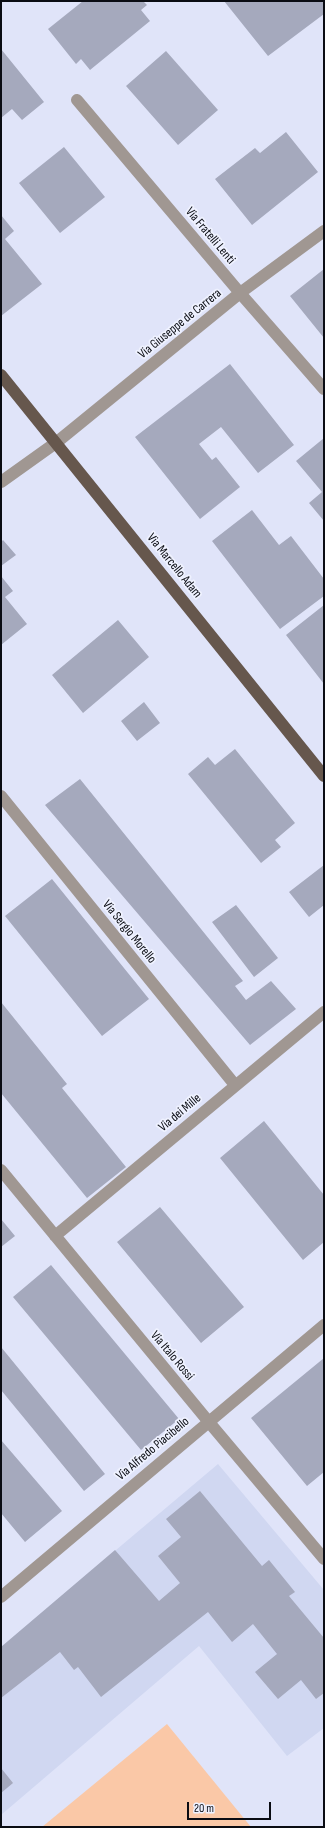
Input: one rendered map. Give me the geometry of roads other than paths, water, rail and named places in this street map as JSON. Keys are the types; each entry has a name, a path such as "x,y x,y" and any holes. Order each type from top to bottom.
{"main road":[{"name":"Via Marcello Adam","path":"1,375 57,442 324,776"}],"street":[{"name":"Via Fratelli Lenti","path":"77,100 240,293 324,389"},
{"name":"Via Giuseppe de Carrera","path":"1,482 57,442 240,293 324,231"},
{"name":"Via Sergio Morello","path":"1,796 235,1085"},
{"name":"Via dei Mille","path":"55,1236 324,1012"},
{"name":"Via Italo Rossi","path":"1,1170 324,1559"},
{"name":"Via Alfredo Piacibello","path":"1,1597 208,1421 324,1325"}]}
